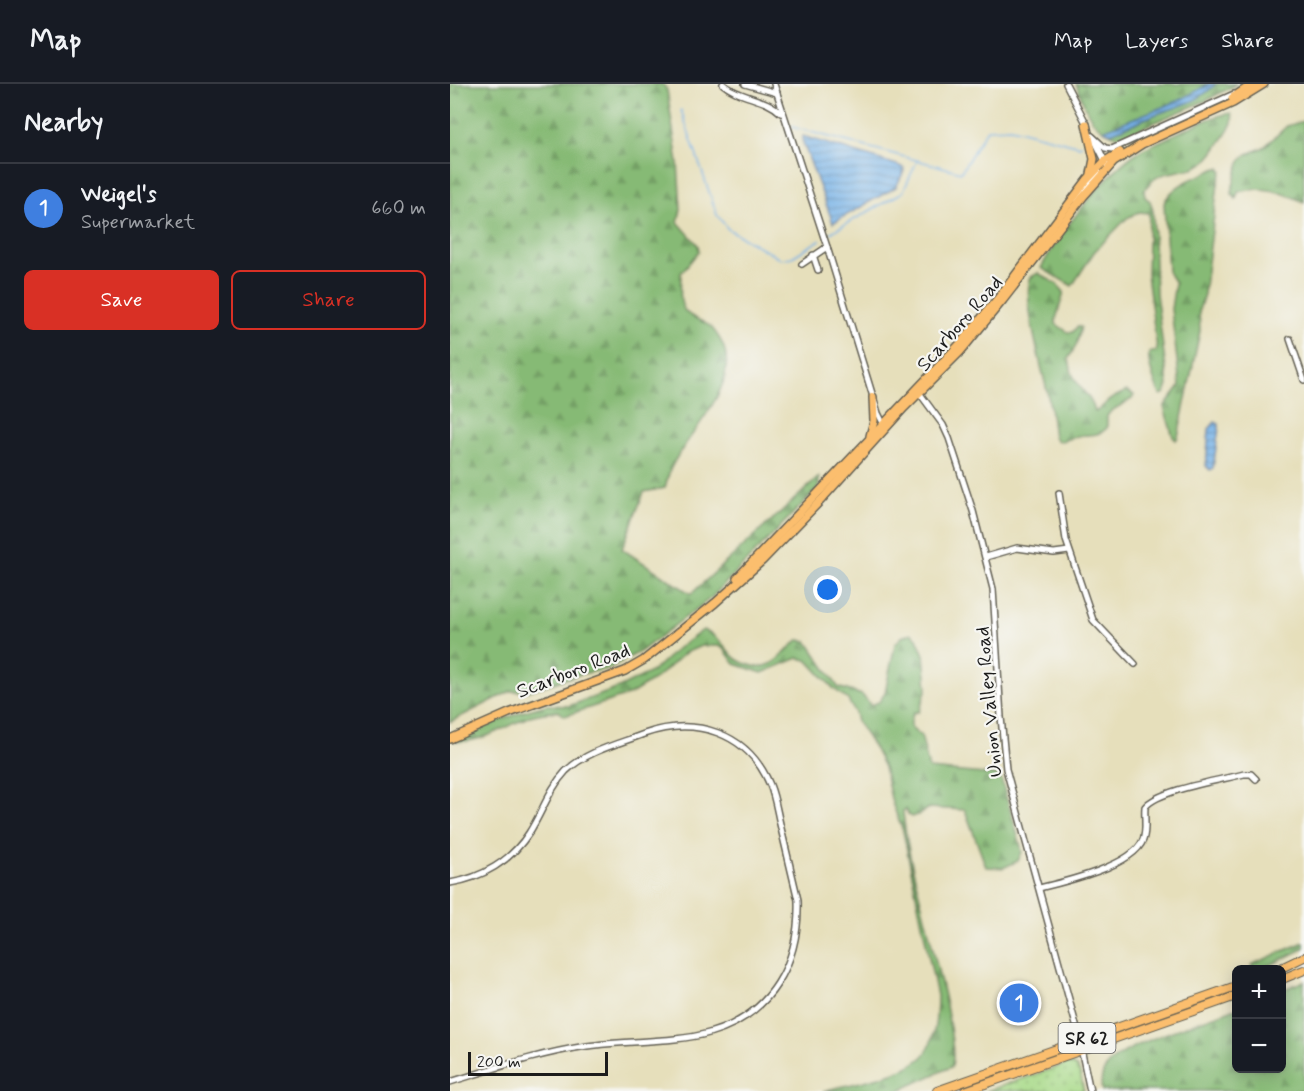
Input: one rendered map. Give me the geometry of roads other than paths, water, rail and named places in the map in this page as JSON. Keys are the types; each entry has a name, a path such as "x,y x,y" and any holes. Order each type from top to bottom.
{"highway":[{"path":"1286,965 1304,957"},
{"path":"1286,977 1304,970"},
{"name":"SR 62","path":"936,1091 1232,987"},
{"name":"SR 62","path":"965,1091 1232,997"}],"main road":[{"name":"Scarboro Road","path":"918,391 981,320 1090,177 1135,144 1224,102 1252,84"},
{"name":"Scarboro Road","path":"450,739 509,713 625,671 644,660 762,561 884,426 982,327 1107,164 1142,144 1233,103 1264,84"},
{"path":"1086,124 1094,159 1090,177"},
{"path":"869,438 874,422 873,397"},
{"name":"Scarboro Road","path":"699,615 776,538 869,438 884,426"}],"street":[{"path":"723,84 735,92 773,104 782,114"},
{"path":"745,84 777,93"},
{"path":"774,84 884,426"},
{"path":"1066,84 1107,164"},
{"path":"1092,136 1105,148 1116,148 1252,84"},
{"path":"802,264 827,247"},
{"path":"813,255 818,270"},
{"path":"1290,339 1304,380"},
{"name":"Union Valley Road","path":"918,391 943,425 949,438 986,557 996,616 1004,755 1010,787 1039,888 1090,1091"},
{"path":"1059,493 1069,552 1094,620 1135,664"},
{"path":"986,557 1017,548 1054,553 1069,552"},
{"path":"450,883 481,874 505,860 528,834 553,788 566,771 581,760 596,752 659,729 696,727 717,733 735,742 755,760 765,775 778,814 798,900 798,917 793,951 787,968 772,992 747,1015 729,1025 710,1033 694,1036 549,1052 450,1082"},
{"path":"1039,888 1101,871 1136,849 1142,843 1144,835 1145,807 1153,800 1189,787 1244,774 1251,774 1256,779"}],"water":[{"path":"1209,84 1216,84 1187,104 1111,133 1103,130 1178,101"},
{"path":"803,136 897,165 904,168 904,171 896,187 833,223 802,140"},
{"path":"1215,422 1219,424 1219,428 1213,468 1210,470 1206,466 1209,429"}],"waterway":[{"path":"681,110 717,215 728,229 781,259 792,257 820,240"},
{"path":"792,127 961,172 987,129 1011,128 1080,146 1082,144"},
{"path":"830,233 903,192 917,161"}],"place":[{"name":"Weigel's","path":"1019,1003"}]}
